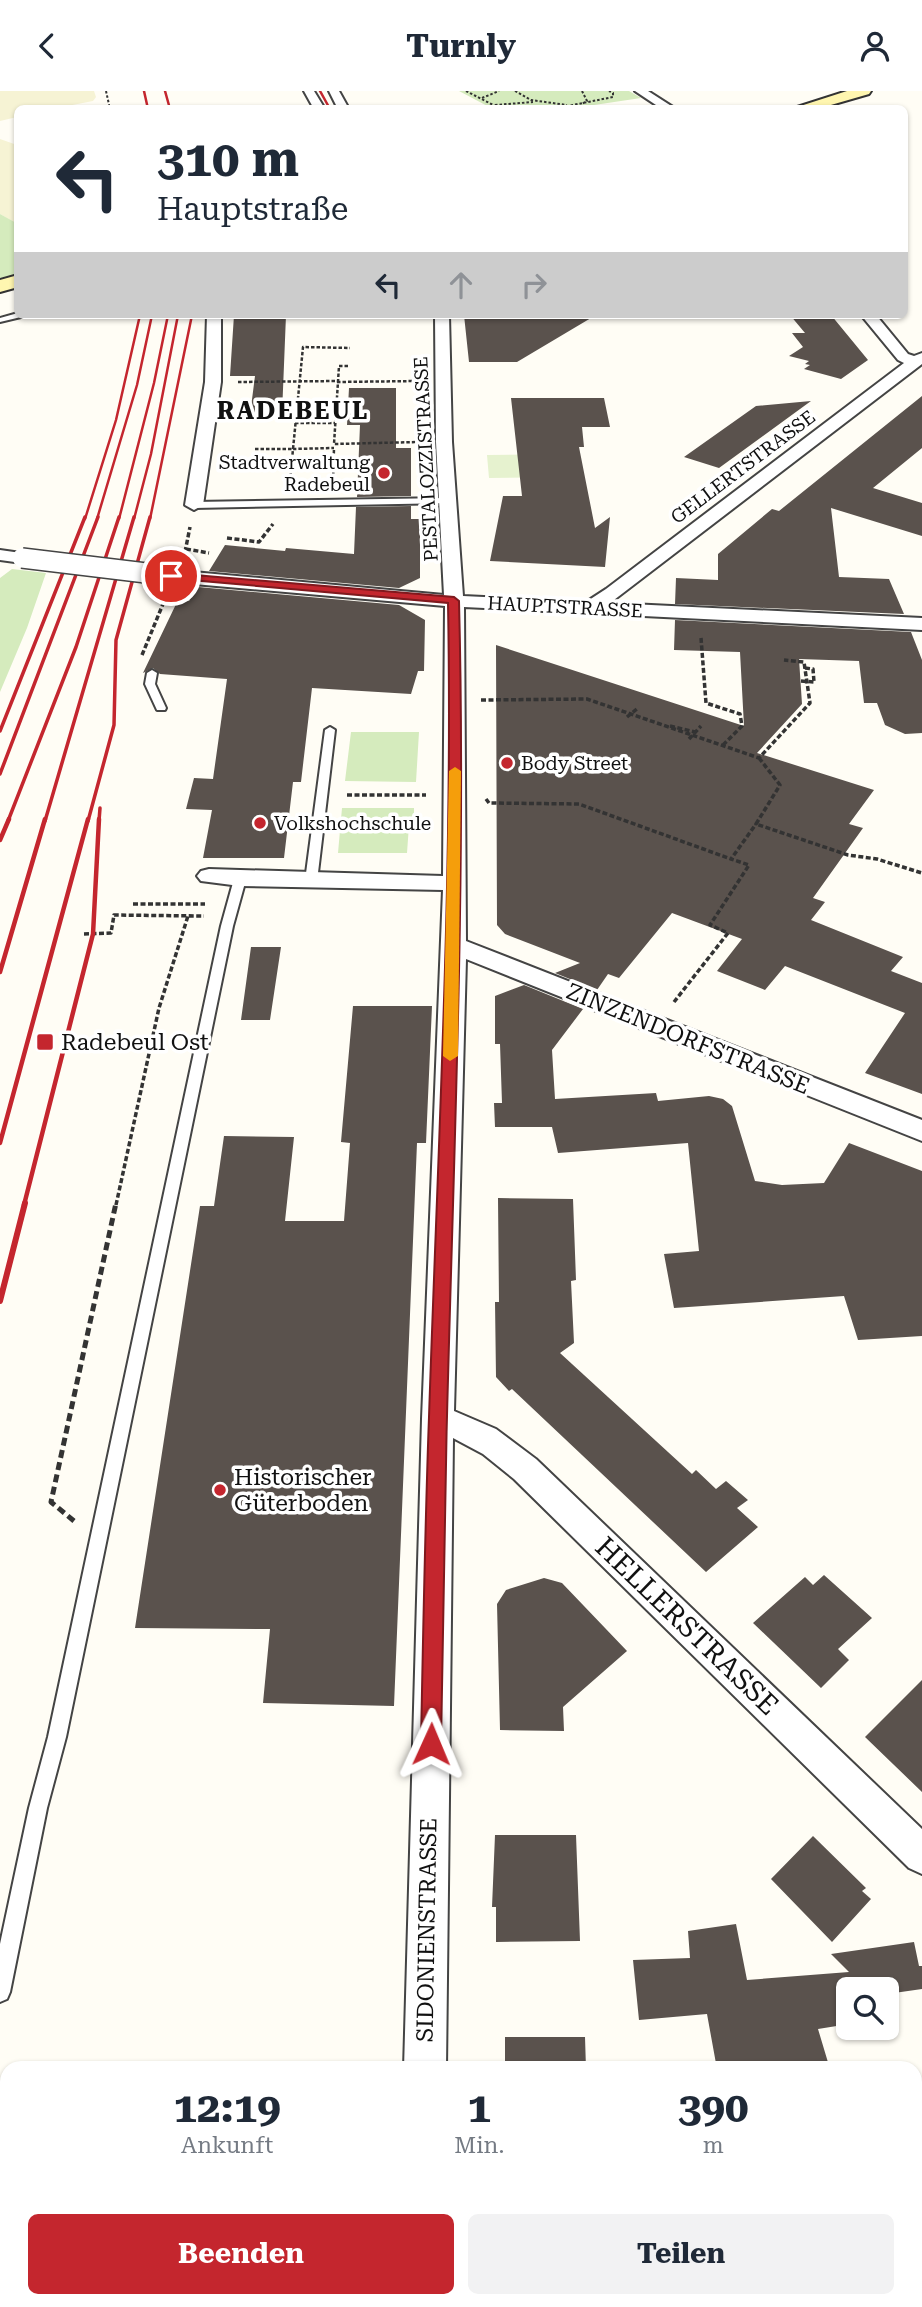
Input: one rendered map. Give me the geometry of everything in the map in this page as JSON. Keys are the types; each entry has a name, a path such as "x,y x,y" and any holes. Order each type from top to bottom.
{"street":[{"path":"640,91 664,105"},
{"path":"813,105 864,91"},
{"path":"194,505 213,382 214,319"},
{"name":"PESTALOZZISTRASSE","path":"442,319 444,442 454,601"},
{"path":"871,319 903,357 918,360"},
{"name":"GELLERTSTRASSE","path":"587,609 613,593 918,360"},
{"name":"HAUPTSTRASSE","path":"0,555 176,576 454,601 922,624"},
{"name":"SIDONIENSTRASSE","path":"425,2061 438,1419 454,945 454,601"},
{"path":"209,876 240,879 454,883"},
{"name":"ZINZENDORFSTRASSE","path":"454,945 922,1131"},
{"name":"HELLERSTRASSE","path":"438,1419 461,1425 488,1438 525,1469 922,1855"}],"lane":[{"path":"194,505 448,501"},
{"path":"152,673 150,684 161,708"},
{"path":"312,881 330,730"},
{"path":"0,1992 38,1808 57,1737 230,915 240,879"}],"path":[{"path":"466,91 495,105 537,101 582,105 613,97 613,93 609,91"},
{"path":"481,98 499,91"},
{"path":"515,91 537,101"},
{"path":"582,91 587,101 582,105"},
{"path":"293,449 303,347 350,348"},
{"path":"332,503 337,381 339,366 348,366"},
{"path":"213,382 442,381"},
{"path":"295,423 335,423"},
{"path":"255,449 444,442"},
{"path":"146,641 176,576 194,505"},
{"path":"699,614 706,703 740,714 742,726 723,745"},
{"path":"759,758 810,703 804,662 785,660"},
{"path":"801,681 814,681 813,669 805,668"},
{"path":"456,700 587,699 759,758 780,785 731,859"},
{"path":"627,717 638,708"},
{"path":"670,727 673,725 695,732"},
{"path":"689,739 701,726"},
{"path":"348,795 412,795"},
{"path":"454,796 484,796 489,803 579,804 749,865 710,925 728,933 656,1026"},
{"path":"756,824 848,855 877,859 922,873"},
{"path":"133,904 205,904"},
{"path":"85,934 111,933 114,915 230,915"},
{"path":"51,1502 159,1008 188,916"}],"shaded area":[{"path":"0,91 94,91 96,97 93,101 72,105 14,105 14,118 0,121"},
{"path":"0,139 14,144 14,222 0,214"}],"green space":[{"path":"459,91 629,91 641,98 594,105 485,105"},
{"path":"0,214 14,222 14,275 0,279"},
{"path":"575,454 579,477 489,478 487,455"},
{"path":"12,569 46,573 27,628 0,692 0,578"},
{"path":"351,732 419,732 416,782 345,781"},
{"path":"342,808 414,808 414,824 409,825 407,853 338,853"}],"building":[{"path":"234,319 286,319 282,414 250,415 255,376 230,376"},
{"path":"464,319 589,319 517,362 469,362"},
{"path":"793,319 834,319 868,360 841,379 804,369 810,365 805,364 809,361 789,356 803,347 792,333 805,333"},
{"path":"349,388 396,388 396,448 411,448 411,496 357,497 360,425 347,425"},
{"path":"922,396 922,448 873,488 922,503 922,536 831,508 839,577 889,579 904,614 675,604 676,578 718,580 718,554 772,509 779,511"},
{"path":"511,398 604,398 610,427 582,427 584,447 579,447 595,528 610,517 605,567 490,561 503,496 522,496"},
{"path":"811,401 719,468 684,457 756,406"},
{"path":"411,506 411,519 420,519 420,578 399,588 209,571 225,545 354,554 356,507"},
{"path":"198,587 399,605 425,620 424,671 418,671 411,694 312,688 301,782 293,782 284,858 203,858 212,810 186,809 194,778 213,779 227,679 160,674 153,668 143,673 178,600 189,601"},
{"path":"675,620 911,632 922,660 922,733 905,734 885,725 877,703 864,703 859,661 799,659 802,704 757,753 874,790 849,824 863,828 813,898 825,902 811,920 903,957 891,971 922,983 922,1094 865,1073 905,1013 785,966 765,990 717,971 742,939 672,913 619,978 608,974 597,990 555,973 580,963 505,934 497,925 496,645 744,726 740,652 674,650"},
{"path":"251,947 281,947 270,1020 241,1020"},
{"path":"524,985 583,1009 552,1050 555,1099 656,1093 658,1101 709,1096 723,1099 732,1106 755,1181 782,1185 824,1183 849,1143 922,1171 922,1336 858,1340 844,1296 674,1308 664,1254 699,1251 688,1143 558,1153 552,1127 495,1127 494,1103 502,1103 500,1044 495,1044 495,996"},
{"path":"353,1006 432,1006 426,1143 417,1143 394,1706 263,1703 270,1629 135,1628 200,1206 214,1206 224,1136 294,1137 285,1221 344,1221 350,1143 341,1142"},
{"path":"498,1198 573,1199 576,1280 571,1281 574,1343 560,1353 692,1474 696,1470 716,1489 726,1481 748,1500 737,1508 758,1527 706,1572 496,1377 495,1302 499,1302"},
{"path":"824,1575 872,1618 838,1649 849,1660 821,1688 753,1623 805,1577 813,1585"},
{"path":"544,1578 562,1583 627,1651 563,1707 564,1731 500,1730 497,1604 506,1590"},
{"path":"922,1680 922,1792 865,1737"},
{"path":"495,1835 576,1835 580,1941 496,1942 496,1907 492,1907"},
{"path":"813,1836 866,1888 862,1891 871,1899 832,1942 771,1879"},
{"path":"736,1924 747,1980 849,1972 831,1954 914,1942 919,1966 922,1966 922,1989 899,1992 899,1977 836,1977 836,2026 818,2029 828,2061 716,2061 707,2014 639,2020 633,1960 690,1958 688,1931"},
{"path":"505,2037 585,2037 586,2061 505,2061"}],"railway":[{"path":"144,91 147,105"},
{"path":"165,91 169,105"},
{"path":"320,91 328,105"},
{"path":"85,519 116,420 139,319"},
{"path":"97,519 137,385 151,319"},
{"path":"119,519 154,383 167,319"},
{"path":"134,519 151,454 177,319"},
{"path":"150,519 191,319"},
{"path":"0,731 85,517"},
{"path":"0,774 98,517"},
{"path":"8,821 76,647 119,517"},
{"path":"45,821 134,517"},
{"path":"88,821 114,725 116,640 150,517"},
{"path":"99,821 100,808"},
{"path":"0,840 9,819"},
{"path":"0,972 45,819"},
{"path":"0,1143 88,819"},
{"path":"24,1205 93,934 99,819"},
{"path":"0,1301 25,1203"}],"slow traffic":[{"path":"450,1056 455,771"}],"place":[{"name":"Stadtverwaltung Radebeul","path":"384,473"},
{"name":"Body Street","path":"507,763"},
{"name":"Volkshochschule","path":"260,823"},
{"name":"Radebeul Ost","path":"45,1042"},
{"name":"Historischer Güterboden","path":"220,1490"}],"district":[{"name":"RADEBEUL","path":"293,411"}],"route":[{"path":"171,576 454,601 454,945 438,1419 431,1744"}]}
